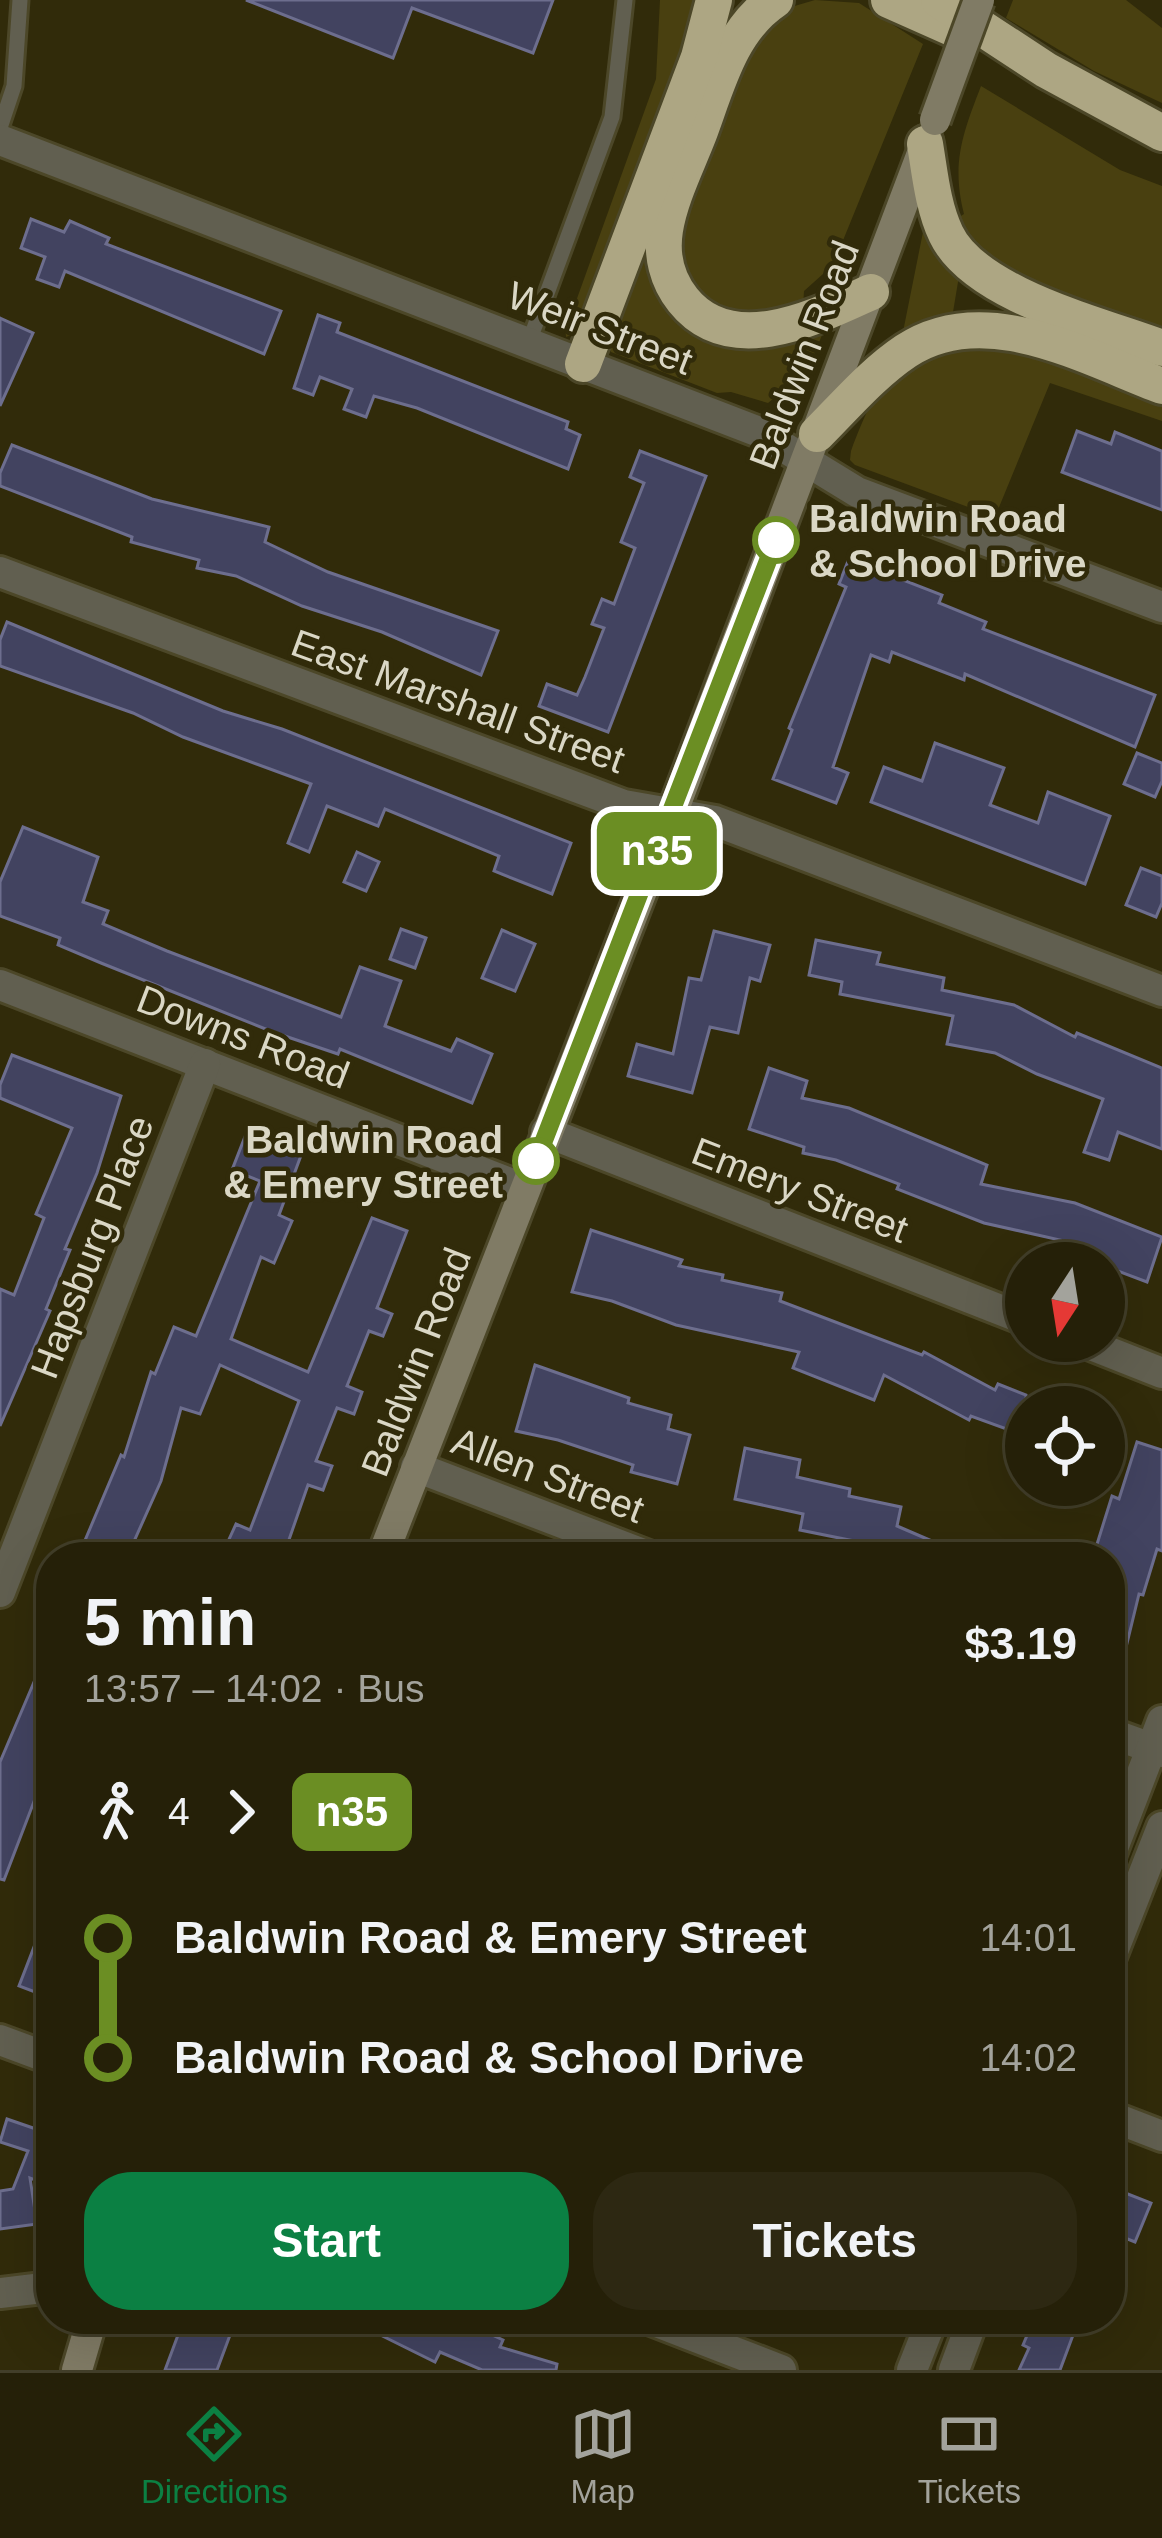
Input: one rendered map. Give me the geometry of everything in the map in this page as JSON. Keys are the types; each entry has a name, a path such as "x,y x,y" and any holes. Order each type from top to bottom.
{"highway":[{"path":"583,364 699,57 714,0"},
{"path":"775,0 744,29 725,66 667,218 665,265 691,309 708,321 746,330 809,319 871,292"},
{"path":"889,0 1046,70 1162,133"},
{"path":"939,0 1046,70"},
{"path":"930,132 939,216 946,236 967,264 1015,293 1162,348"},
{"path":"812,448 895,359 950,332 1011,333 1162,386"}],"main road":[{"name":"Baldwin Road","path":"388,1542 812,448 979,0"},
{"path":"77,2370 88,2334"}],"street":[{"name":"Weir Street","path":"0,140 759,432 812,448 857,492 1162,607"},
{"name":"East Marshall Street","path":"0,572 624,805 715,821 1162,991"},
{"name":"Downs Road","path":"0,985 525,1189"},
{"name":"Hapsburg Place","path":"0,1592 205,1064"},
{"name":"Emery Street","path":"546,1132 1005,1312"},
{"path":"1125,1358 1162,1373"},
{"name":"Allen Street","path":"416,1467 612,1542"},
{"path":"1125,1734 1158,1740 1125,1820"},
{"path":"1125,1921 1162,1827"},
{"path":"0,2040 36,2053"},
{"path":"1125,2122 1162,2136"},
{"path":"0,2294 36,2289"},
{"path":"688,2334 781,2370"},
{"path":"912,2370 926,2334"},
{"path":"954,2370 967,2334"}],"lane":[{"path":"0,128 14,86 20,0"},
{"path":"529,342 612,116 625,0"}],"shaded area":[{"path":"660,0 698,0 696,19 577,333 566,337 565,321 656,79"},
{"path":"815,0 859,3 923,44 833,265 804,291 803,307 761,317 707,303 677,265 677,226 748,44 781,10"},
{"path":"1013,0 1126,0 1162,28 1162,103 1094,71 1006,18"},
{"path":"981,86 1120,170 1162,186 1162,333 984,264 956,219 964,214 961,148"},
{"path":"649,222 649,266 659,301 688,329 739,344 815,329 822,335 806,375 789,396 780,393 768,403 731,392 717,393 611,352 607,344"},
{"path":"923,232 959,276 952,318 903,332"},
{"path":"960,341 1015,346 1162,401 1162,421 1050,383 995,517 855,465 851,451 869,407 888,379 916,360"}],"building":[{"path":"246,0 553,0 533,53 412,8 393,58"},
{"path":"31,219 64,232 70,221 109,238 106,244 281,311 264,354 65,271 59,287 37,279 45,257 21,248"},
{"path":"318,315 340,323 337,332 568,422 566,429 580,435 568,469 417,408 374,396 366,417 344,409 352,389 320,377 313,395 294,388"},
{"path":"0,318 33,333 0,406"},
{"path":"1077,431 1111,444 1115,432 1162,451 1162,510 1062,472"},
{"path":"12,445 152,499 269,527 265,542 328,572 498,631 481,675 236,576 197,568 199,560 131,542 132,537 0,486 0,473"},
{"path":"640,451 706,476 608,732 539,706 547,684 577,695 604,628 592,624 602,599 614,604 635,548 621,542 644,483 630,477"},
{"path":"852,551 894,567 890,575 942,595 939,603 986,622 983,629 1155,695 1135,747 965,674 964,680 892,652 889,662 871,655 833,767 848,773 836,803 773,779 846,587 839,584"},
{"path":"7,622 223,711 282,729 571,843 552,894 494,871 499,856 385,809 378,826 327,806 309,852 288,843 311,784 0,666 0,640"},
{"path":"935,743 1004,768 990,805 1038,823 1048,792 1110,816 1085,884 871,802 884,767 922,781"},
{"path":"1137,753 1162,763 1162,781 1155,797 1124,784"},
{"path":"23,827 98,857 83,902 108,911 103,924 167,951 341,1017 360,967 401,981 385,1026 451,1051 457,1039 492,1054 472,1103 340,1049 338,1054 273,1032 58,945 60,938 0,916 0,882"},
{"path":"357,852 379,862 366,891 344,882"},
{"path":"1141,868 1162,876 1162,903 1156,917 1126,905"},
{"path":"401,929 426,938 415,968 390,959"},
{"path":"502,930 535,944 515,991 482,978"},
{"path":"714,931 770,945 760,981 750,978 738,1033 710,1027 692,1093 628,1076 637,1044 673,1054 689,978 701,980"},
{"path":"816,940 880,953 877,964 944,978 942,990 1014,1005 1075,1037 1077,1033 1162,1068 1162,1149 1118,1132 1109,1160 1084,1152 1103,1099 995,1053 947,1044 953,1016 840,994 842,982 809,975"},
{"path":"12,1055 121,1096 97,1173 65,1249 70,1250 46,1309 50,1311 0,1426 0,1289 14,1295 44,1218 36,1214 72,1128 0,1098"},
{"path":"769,1068 807,1081 802,1098 849,1108 987,1165 981,1184 1075,1203 1162,1237 1147,1282 1125,1274 1125,1242 1059,1242 984,1223 897,1189 899,1184 803,1153 804,1147 749,1129"},
{"path":"248,1129 303,1150 279,1215 292,1221 274,1263 261,1257 231,1339 308,1372 372,1218 407,1231 377,1308 392,1314 383,1336 369,1331 347,1386 362,1392 354,1414 337,1408 316,1461 332,1466 323,1490 308,1485 288,1542 228,1542 236,1524 250,1530 299,1401 220,1365 200,1414 181,1408 161,1481 134,1542 84,1542 121,1455 124,1457 151,1372 155,1374 174,1327 196,1336 260,1181 232,1170"},
{"path":"591,1230 682,1260 679,1266 782,1293 780,1301 924,1352 995,1390 998,1384 1005,1387 1005,1428 971,1416 969,1420 884,1375 874,1400 793,1368 799,1352 676,1325 572,1292"},
{"path":"535,1365 671,1415 668,1429 690,1435 677,1484 631,1472 633,1465 558,1440 516,1431"},
{"path":"1137,1442 1162,1450 1162,1551 1157,1549 1143,1595 1139,1594 1125,1651 1125,1542 1098,1542 1109,1506 1125,1506 1125,1480"},
{"path":"745,1448 800,1460 797,1477 850,1489 849,1496 901,1507 897,1526 934,1542 854,1542 800,1530 803,1514 735,1499"},
{"path":"36,1677 36,1796 4,1880 0,1879 0,1762"},
{"path":"36,1942 36,1992 19,1986"},
{"path":"7,2119 36,2129 36,2180 30,2178 36,2224 0,2229 0,2191 13,2189 28,2151 0,2142"},
{"path":"1125,2193 1151,2203 1135,2242 1125,2238"},
{"path":"178,2334 230,2334 217,2370 165,2370"},
{"path":"378,2334 490,2334 503,2340 500,2347 557,2364 556,2370 482,2370 440,2352 435,2362"},
{"path":"1028,2334 1073,2334 1060,2370 1019,2370 1029,2348 1023,2345"}],"bus line":[{"name":"n35","path":"536,1161 776,540"}],"place":[{"name":"Baldwin Road & School Drive","path":"776,540"},
{"name":"Baldwin Road & Emery Street","path":"536,1161"}]}
